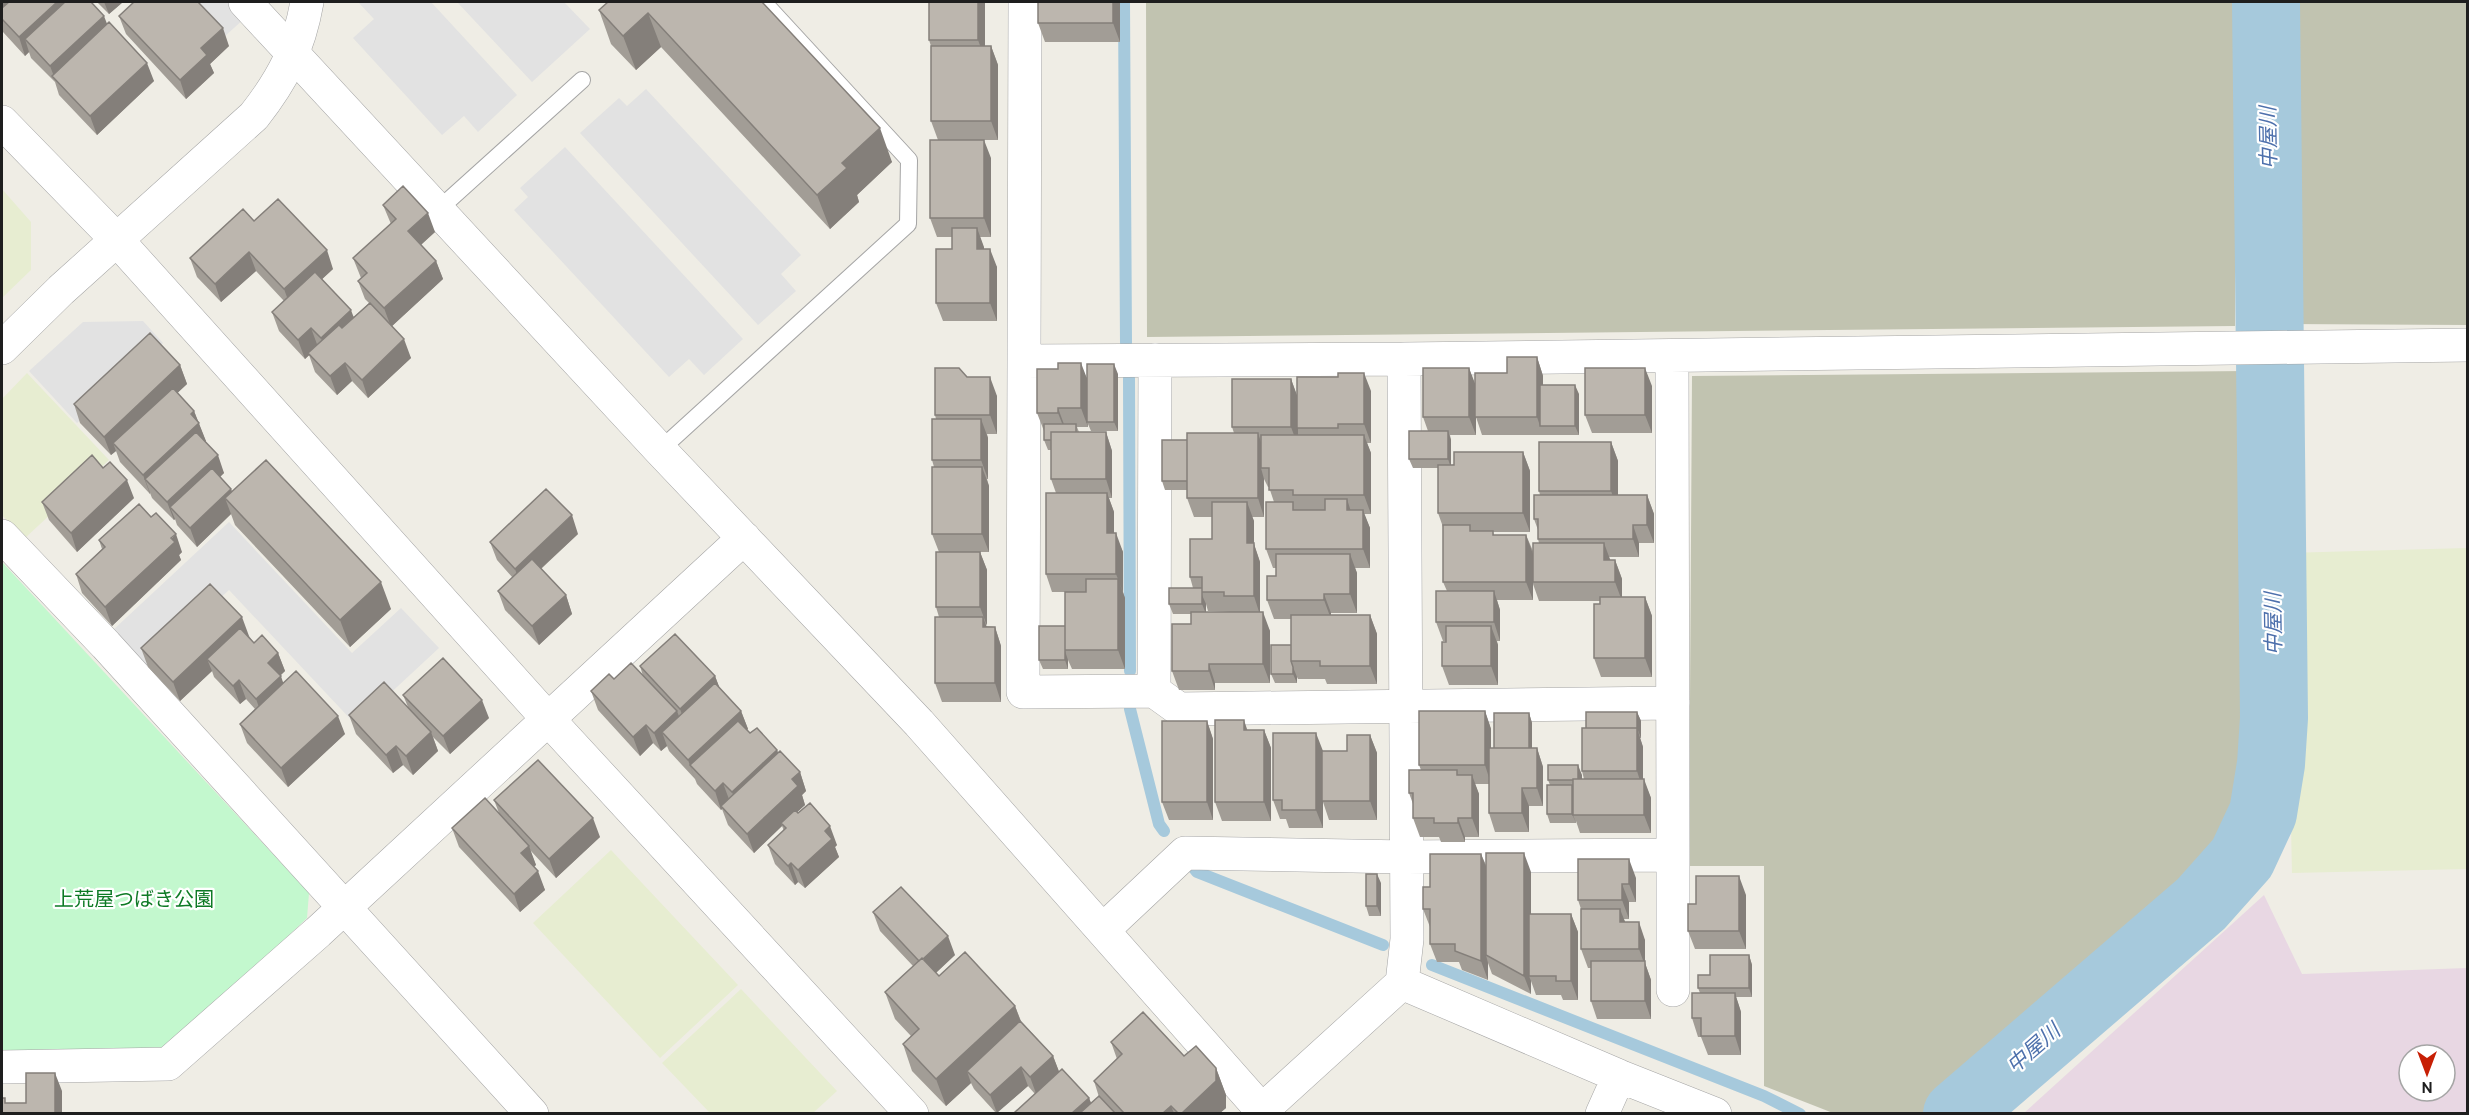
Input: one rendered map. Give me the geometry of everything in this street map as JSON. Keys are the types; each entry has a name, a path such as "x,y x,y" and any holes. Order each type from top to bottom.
{"street":[{"path":"245,2 439,208 660,450 920,723 1262,1112 1402,983 1407,939 1404,359"},
{"path":"2,348 61,290 254,116 278,85 303,26 307,2"},
{"path":"1025,2 1023,692 1154,691 1179,709 1673,703"},
{"path":"2,122 117,240 547,718 912,1113"},
{"path":"1024,361 1672,357 2468,345"},
{"path":"1672,357 1673,990"},
{"path":"1154,691 1155,360"},
{"path":"2,536 106,645 532,1113"},
{"path":"2,1066 168,1064 344,909 547,718 744,538"},
{"path":"1103,930 1185,854 1407,857 1673,855"},
{"path":"1402,983 1619,1076 1715,1113"},
{"path":"1602,1113 1619,1076"}],"lane":[{"path":"660,450 908,224 909,160 768,7 767,2"},
{"path":"439,208 582,80"}],"shaded area":[{"path":"191,2 229,2 245,18 224,37"},
{"path":"358,2 431,2 517,95 478,132 464,116 442,135 353,38 374,19"},
{"path":"457,2 564,2 590,29 532,82"},
{"path":"1146,2 2235,2 2235,326 1147,337"},
{"path":"2283,2 2467,2 2467,325 2283,324"},
{"path":"646,89 801,255 781,274 796,291 758,325 580,133 619,98 627,106"},
{"path":"565,147 743,339 704,375 689,359 669,377 514,210 528,197 520,188"},
{"path":"2,189 31,222 31,270 2,298"},
{"path":"143,321 163,343 77,423 29,371 83,322"},
{"path":"2247,371 2248,683 2235,805 2213,856 2164,904 1977,1058 1943,1093 1932,1113 1833,1113 1764,1086 1764,866 1689,866 1692,376"},
{"path":"27,373 109,460 24,539 2,515 2,399"},
{"path":"229,522 352,653 401,608 439,648 356,725 229,590 146,666 112,631"},
{"path":"2467,548 2467,869 2292,873 2285,553"},
{"path":"611,850 738,985 660,1058 533,923"},
{"path":"2264,895 2302,974 2467,968 2467,1113 2024,1113"},
{"path":"741,989 837,1091 813,1113 710,1113 662,1063"}],"green space":[{"name":"上荒屋つばき公園","path":"2,562 309,893 307,918 175,1044 149,1054 2,1054"}],"building":[{"path":"9,2 57,2 19,37 2,19 2,8"},
{"path":"65,2 91,2 104,16 50,66 25,39"},
{"path":"134,2 198,2 223,28 201,48 207,55 180,80 119,16"},
{"path":"608,2 762,2 880,128 842,163 847,168 817,195 648,13 623,36 599,10"},
{"path":"929,2 978,2 978,40 929,40"},
{"path":"1038,2 1113,2 1113,23 1038,23"},
{"path":"109,22 147,63 90,116 52,76"},
{"path":"931,46 991,46 991,121 931,121"},
{"path":"930,140 984,140 984,218 930,218"},
{"path":"403,186 428,213 408,231 436,261 384,308 358,281 367,273 353,258 396,219 383,205"},
{"path":"278,199 327,250 284,289 249,252 215,284 190,258 243,209 254,221"},
{"path":"952,228 977,228 977,249 990,249 990,303 936,303 936,249 952,249"},
{"path":"315,272 351,310 321,338 311,328 298,340 272,312"},
{"path":"370,303 404,339 362,380 345,363 330,376 308,353 339,325 342,328"},
{"path":"150,333 180,365 104,437 74,404"},
{"path":"1507,357 1537,357 1537,417 1475,417 1475,373 1507,373"},
{"path":"1058,363 1081,363 1081,408 1058,408 1058,413 1037,413 1037,369 1058,369"},
{"path":"1087,364 1114,364 1114,422 1087,422"},
{"path":"935,368 959,368 967,377 990,377 990,415 935,415"},
{"path":"1423,368 1469,368 1469,417 1423,417"},
{"path":"1585,368 1645,368 1645,415 1585,415"},
{"path":"1338,373 1364,373 1364,424 1338,424 1338,428 1297,428 1297,377 1338,377"},
{"path":"1232,379 1291,379 1291,427 1232,427"},
{"path":"1540,385 1575,385 1575,426 1540,426"},
{"path":"173,388 194,411 191,414 199,423 143,475 113,443"},
{"path":"932,419 981,419 981,460 932,460"},
{"path":"1044,424 1076,424 1076,432 1051,432 1051,440 1044,440"},
{"path":"1409,431 1448,431 1448,459 1409,459"},
{"path":"196,432 218,455 167,502 145,479"},
{"path":"1051,432 1106,432 1106,479 1051,479"},
{"path":"1187,433 1258,433 1258,498 1187,498"},
{"path":"1261,435 1364,435 1364,495 1293,495 1293,490 1269,490 1269,468 1261,468"},
{"path":"1162,440 1187,440 1187,481 1162,481"},
{"path":"1539,442 1611,442 1611,491 1539,491"},
{"path":"1454,452 1523,452 1523,513 1438,513 1438,465 1454,465"},
{"path":"92,455 103,468 110,462 127,480 71,533 42,502"},
{"path":"266,460 381,582 340,620 225,498"},
{"path":"932,467 982,467 982,534 932,534"},
{"path":"212,468 231,489 190,528 170,507"},
{"path":"546,489 572,515 515,569 490,542"},
{"path":"1046,493 1107,493 1107,533 1116,533 1116,574 1046,574"},
{"path":"1534,495 1647,495 1647,525 1633,525 1633,539 1538,539 1538,519 1534,519"},
{"path":"1325,499 1347,499 1347,510 1363,510 1363,549 1266,549 1266,502 1293,502 1293,510 1325,510"},
{"path":"1212,502 1247,502 1247,543 1254,543 1254,596 1224,596 1224,592 1202,592 1202,577 1190,577 1190,539 1212,539"},
{"path":"139,504 151,517 156,513 176,534 171,538 175,542 105,607 76,574 105,547 99,540"},
{"path":"1443,525 1470,525 1470,531 1493,531 1493,535 1526,535 1526,582 1443,582"},
{"path":"1533,543 1604,543 1604,560 1615,560 1615,582 1533,582"},
{"path":"936,552 980,552 980,607 936,607"},
{"path":"1276,554 1350,554 1350,594 1324,594 1324,600 1267,600 1267,576 1276,576"},
{"path":"532,559 566,595 532,626 498,591"},
{"path":"1086,579 1118,579 1118,650 1065,650 1065,592 1086,592"},
{"path":"210,584 242,617 173,682 141,648"},
{"path":"1169,588 1202,588 1202,604 1169,604"},
{"path":"1436,591 1494,591 1494,622 1436,622"},
{"path":"1600,597 1645,597 1645,658 1594,658 1594,604 1600,604"},
{"path":"1191,612 1263,612 1263,664 1209,664 1209,671 1172,671 1172,624 1191,624"},
{"path":"1291,615 1370,615 1370,666 1320,666 1320,661 1291,661"},
{"path":"935,617 983,617 983,627 995,627 995,683 935,683"},
{"path":"1039,626 1065,626 1065,660 1039,660"},
{"path":"1446,626 1491,626 1491,666 1442,666 1442,642 1446,642"},
{"path":"240,628 254,643 262,635 278,653 268,663 281,676 256,699 239,680 233,686 207,659"},
{"path":"675,634 715,676 680,709 640,666"},
{"path":"1271,645 1291,645 1293,674 1271,674"},
{"path":"443,658 482,700 443,736 403,695"},
{"path":"631,663 677,711 654,733 646,725 633,737 591,691 609,674 614,679"},
{"path":"296,671 338,716 281,768 240,724"},
{"path":"384,682 431,732 406,756 396,746 386,755 349,715"},
{"path":"715,683 741,711 688,760 662,732"},
{"path":"1419,711 1485,711 1485,765 1419,765"},
{"path":"1586,712 1637,712 1637,728 1586,728"},
{"path":"1494,713 1529,713 1529,748 1494,748"},
{"path":"1215,720 1244,720 1244,730 1264,730 1264,802 1215,802"},
{"path":"738,721 750,733 757,728 777,750 732,792 723,783 715,791 690,765"},
{"path":"1162,721 1207,721 1207,802 1162,802"},
{"path":"1582,728 1637,728 1637,771 1582,771"},
{"path":"1273,733 1316,733 1316,810 1282,810 1282,800 1273,800"},
{"path":"1347,735 1370,735 1370,801 1322,801 1322,751 1347,751"},
{"path":"1489,748 1537,748 1537,788 1522,788 1522,813 1489,813"},
{"path":"780,751 800,772 792,779 798,786 747,834 721,806"},
{"path":"538,760 593,818 549,859 494,800"},
{"path":"1548,765 1578,765 1578,779 1548,780"},
{"path":"1409,770 1457,770 1457,775 1472,775 1472,818 1458,818 1458,823 1434,823 1434,818 1413,818 1413,793 1409,793"},
{"path":"1573,779 1644,779 1644,815 1573,815"},
{"path":"1547,785 1572,785 1572,814 1547,814"},
{"path":"485,798 529,846 521,853 538,871 514,894 452,828"},
{"path":"810,803 830,826 825,831 832,839 798,870 791,863 788,866 768,845 786,828 781,823 795,810 798,813"},
{"path":"1486,853 1524,853 1524,976 1486,955"},
{"path":"1430,854 1481,854 1481,961 1455,951 1455,944 1430,944 1430,909 1423,909 1423,887 1430,887"},
{"path":"1578,859 1629,859 1629,884 1622,884 1622,900 1578,900"},
{"path":"1366,874 1377,874 1377,906 1366,906"},
{"path":"1696,876 1739,876 1739,931 1688,931 1688,904 1696,904"},
{"path":"901,887 948,936 919,961 873,912"},
{"path":"1581,909 1620,909 1620,922 1639,922 1639,949 1581,949"},
{"path":"1529,914 1571,914 1571,981 1556,981 1556,976 1529,976"},
{"path":"965,952 1015,1006 936,1079 903,1044 919,1029 885,992 922,958 939,976"},
{"path":"1710,955 1749,955 1749,988 1698,988 1698,975 1710,975"},
{"path":"1591,961 1645,961 1645,1001 1591,1001"},
{"path":"1692,993 1735,993 1735,1036 1701,1036 1701,1018 1692,1018"},
{"path":"1143,1012 1184,1056 1196,1046 1216,1068 1216,1081 1182,1113 1178,1113 1171,1106 1163,1113 1124,1113 1094,1081 1122,1054 1111,1042"},
{"path":"1020,1021 1053,1056 1030,1077 1021,1067 990,1095 967,1071"},
{"path":"1062,1069 1089,1098 1072,1113 1014,1113"},
{"path":"26,1073 55,1073 55,1113 2,1113 2,1098 5,1098 5,1103 26,1103"},
{"path":"1099,1096 1115,1113 1080,1113"}],"waterway":[{"path":"1124,2 1126,343"},
{"name":"中屋川","path":"1957,1114 2201,904 2242,858 2263,813 2271,764 2274,718 2266,2"},
{"path":"1129,378 1130,671"},
{"path":"1130,709 1159,824 1164,831"},
{"path":"1193,867 1197,872 1383,945"},
{"path":"1432,965 1764,1096 1800,1114"}]}
